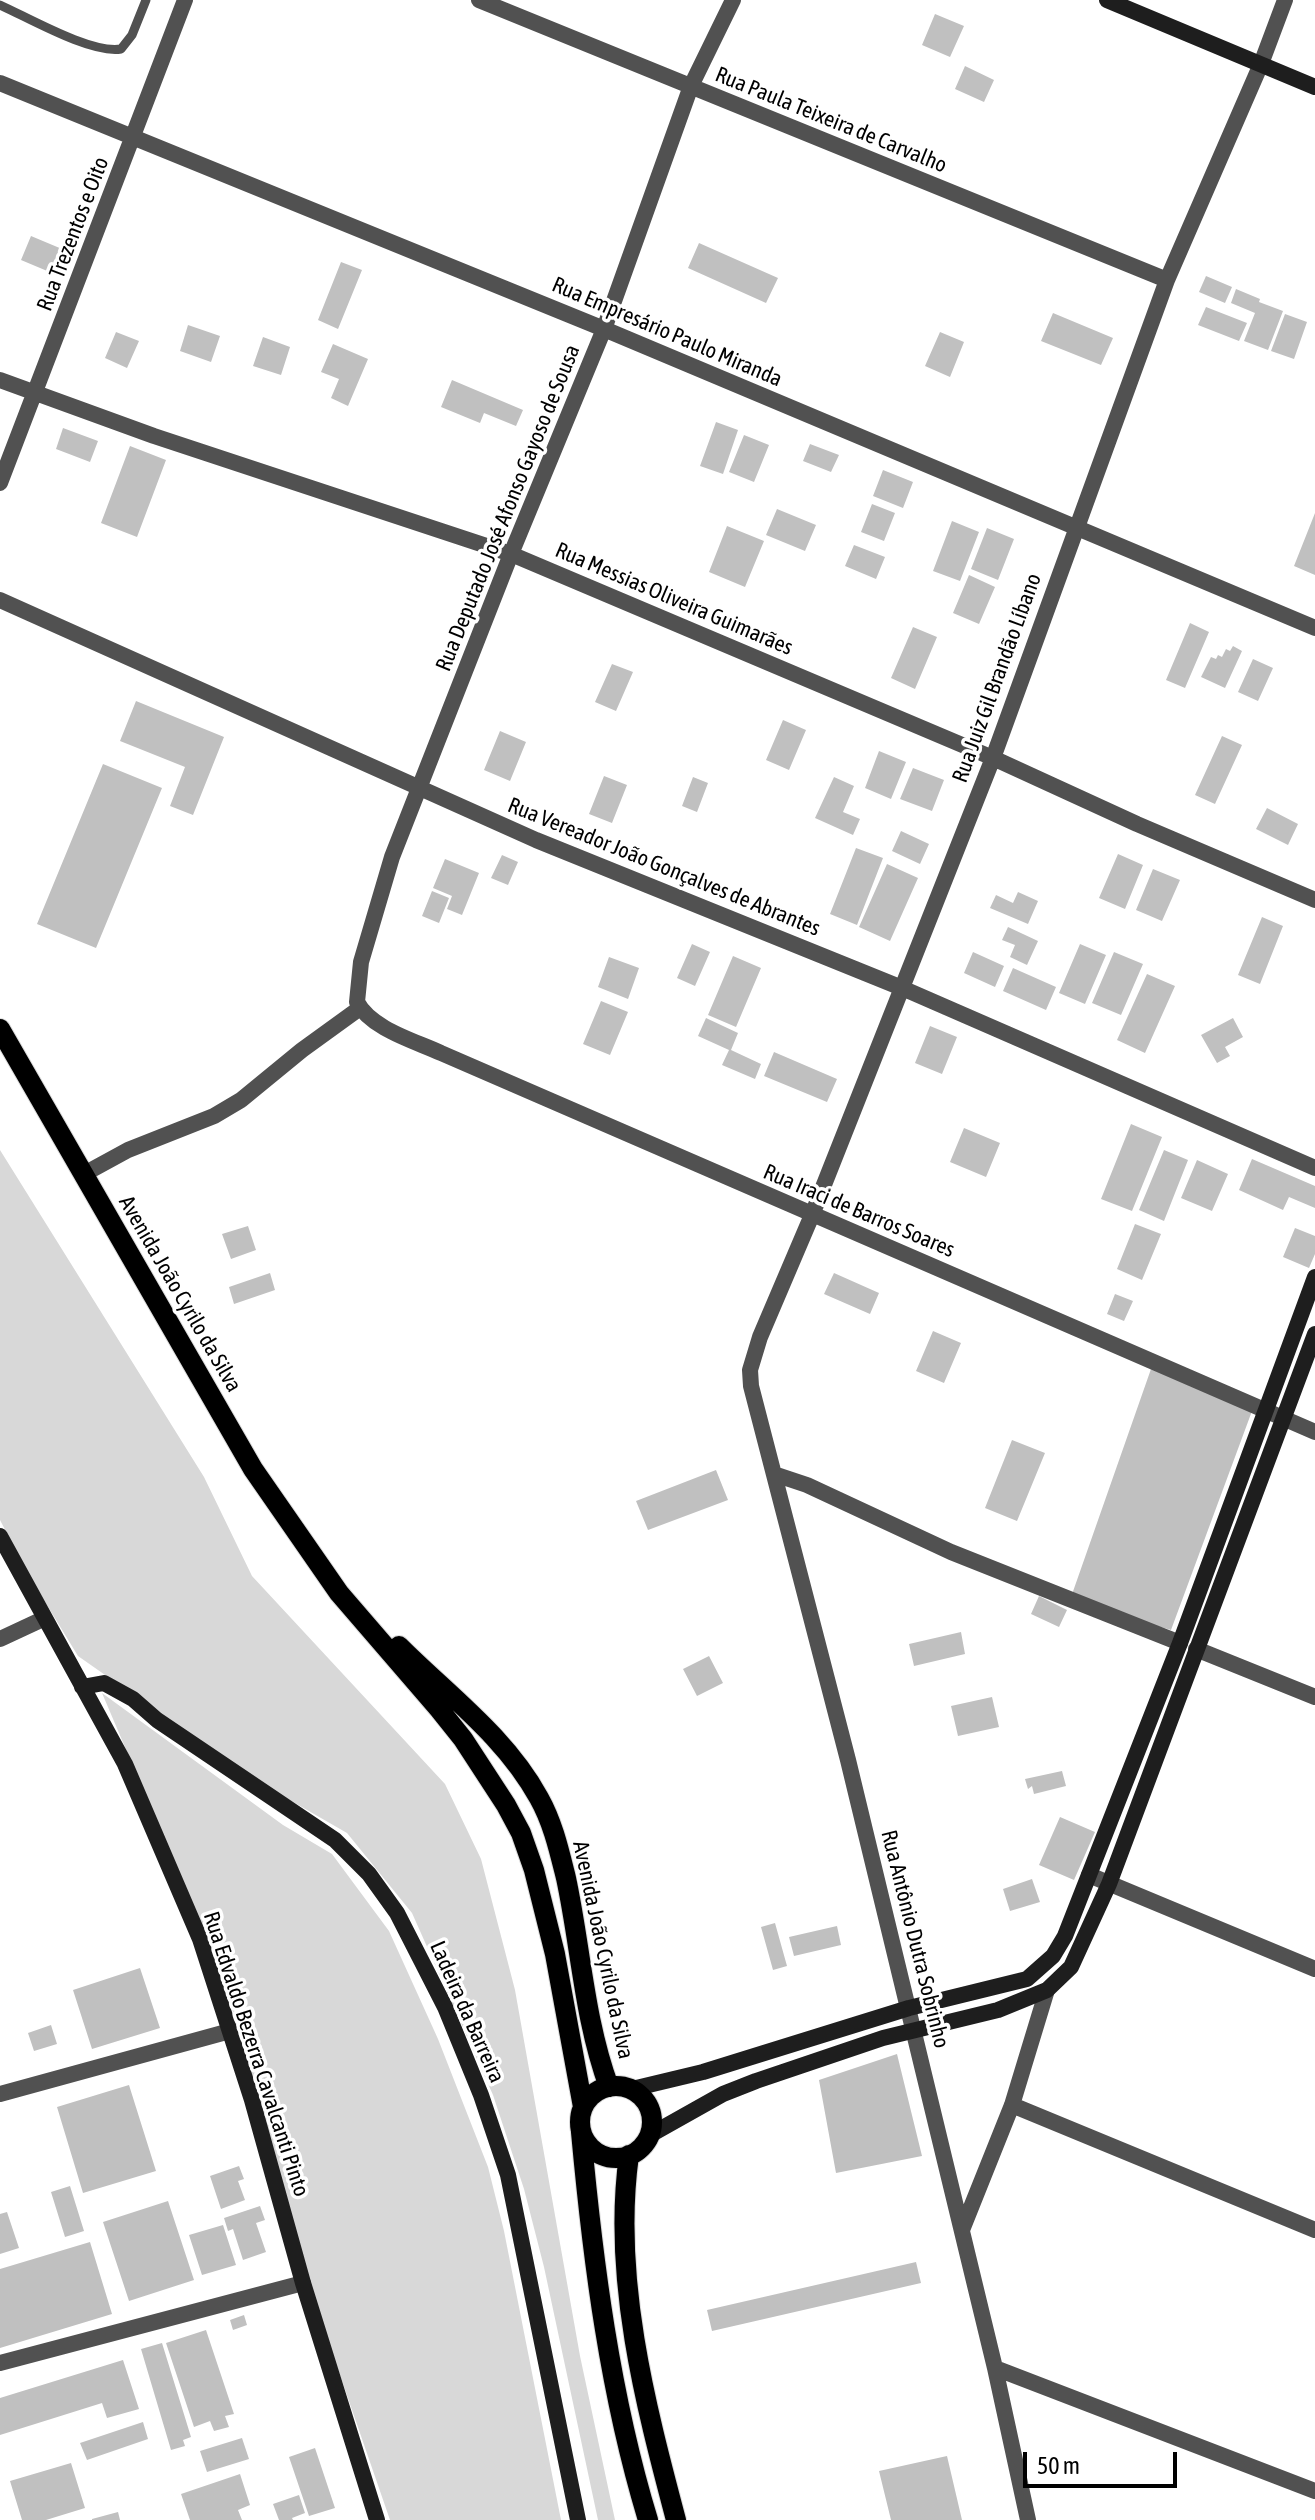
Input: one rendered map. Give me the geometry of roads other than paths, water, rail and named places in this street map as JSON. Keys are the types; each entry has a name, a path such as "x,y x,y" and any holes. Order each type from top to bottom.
{"main road":[{"path":"1107,0 1315,87"},
{"name":"Avenida João Cyrilo da Silva","path":"0,1029 253,1469 339,1593 463,1739 521,1833 534,1870 555,1954 583,2107"},
{"path":"632,2089 703,2072 909,2008 1027,1979 1053,1956 1065,1936 1180,1643 1315,1277"},
{"path":"581,2132 587,2143 603,2155 629,2155 637,2152 650,2135 723,2094 914,2029 998,2010 1047,1990 1071,1967 1109,1884 1315,1334"},
{"name":"Rua Edvaldo Bezerra Cavalcanti Pinto","path":"0,1536 125,1764 200,1939 377,2520"},
{"name":"Avenida João Cyrilo da Silva","path":"328,1576 495,1738 514,1759 539,1797 559,1849 574,1916 592,2030 609,2087"},
{"name":"Ladeira da Barreira","path":"82,1687 104,1683 133,1699 169,1729 335,1840 369,1874 397,1913 445,2007 481,2095 508,2175 578,2520"},
{"name":"Avenida João Cyrilo da Silva","path":"648,2520 611,2367 587,2193 580,2119 583,2107 593,2094 609,2087 632,2089 648,2106 652,2118 650,2135"},
{"path":"629,2155 624,2210 625,2258 646,2395 676,2520"}],"street":[{"name":"Rua Trezentos e Oito","path":"0,483 185,0"},
{"name":"Rua Paula Teixeira de Carvalho","path":"479,0 1167,280"},
{"name":"Rua Deputado José Afonso Gayoso de Sousa","path":"360,1008 357,991 368,931 392,857 511,554 604,329 691,86 733,0"},
{"name":"Rua Juiz Gil Brandão Líbano","path":"750,1370 778,1291 812,1215 993,758 1167,280 1261,64 1285,0"},
{"name":"Rua Empresário Paulo Miranda","path":"0,83 604,329 1315,628"},
{"name":"Rua Messias Oliveira Guimarães","path":"0,380 154,436 511,554 993,758 1315,900"},
{"name":"Rua Vereador João Gonçalves de Abrantes","path":"0,600 418,788 564,851 902,988 1315,1168"},
{"name":"Rua Iraci de Barros Soares","path":"360,1008 386,1028 1315,1432"},
{"path":"84,1174 128,1150 214,1116 241,1100 360,1008"},
{"name":"Rua Antônio Dutra Sobrinho","path":"750,1370 751,1386 909,2008 1028,2520"},
{"path":"774,1474 807,1485 951,1552 1180,1643"},
{"path":"0,1639 43,1619"},
{"path":"1196,1649 1315,1697"},
{"path":"1089,1875 1315,1969"},
{"path":"962,2230 1012,2105 1047,1990"},
{"path":"0,2094 230,2031"},
{"path":"1012,2105 1315,2230"},
{"path":"0,2363 303,2283"},
{"path":"995,2368 1315,2491"}],"lane":[{"path":"0,5 91,47 110,51 121,49 126,43 146,0"}]}
